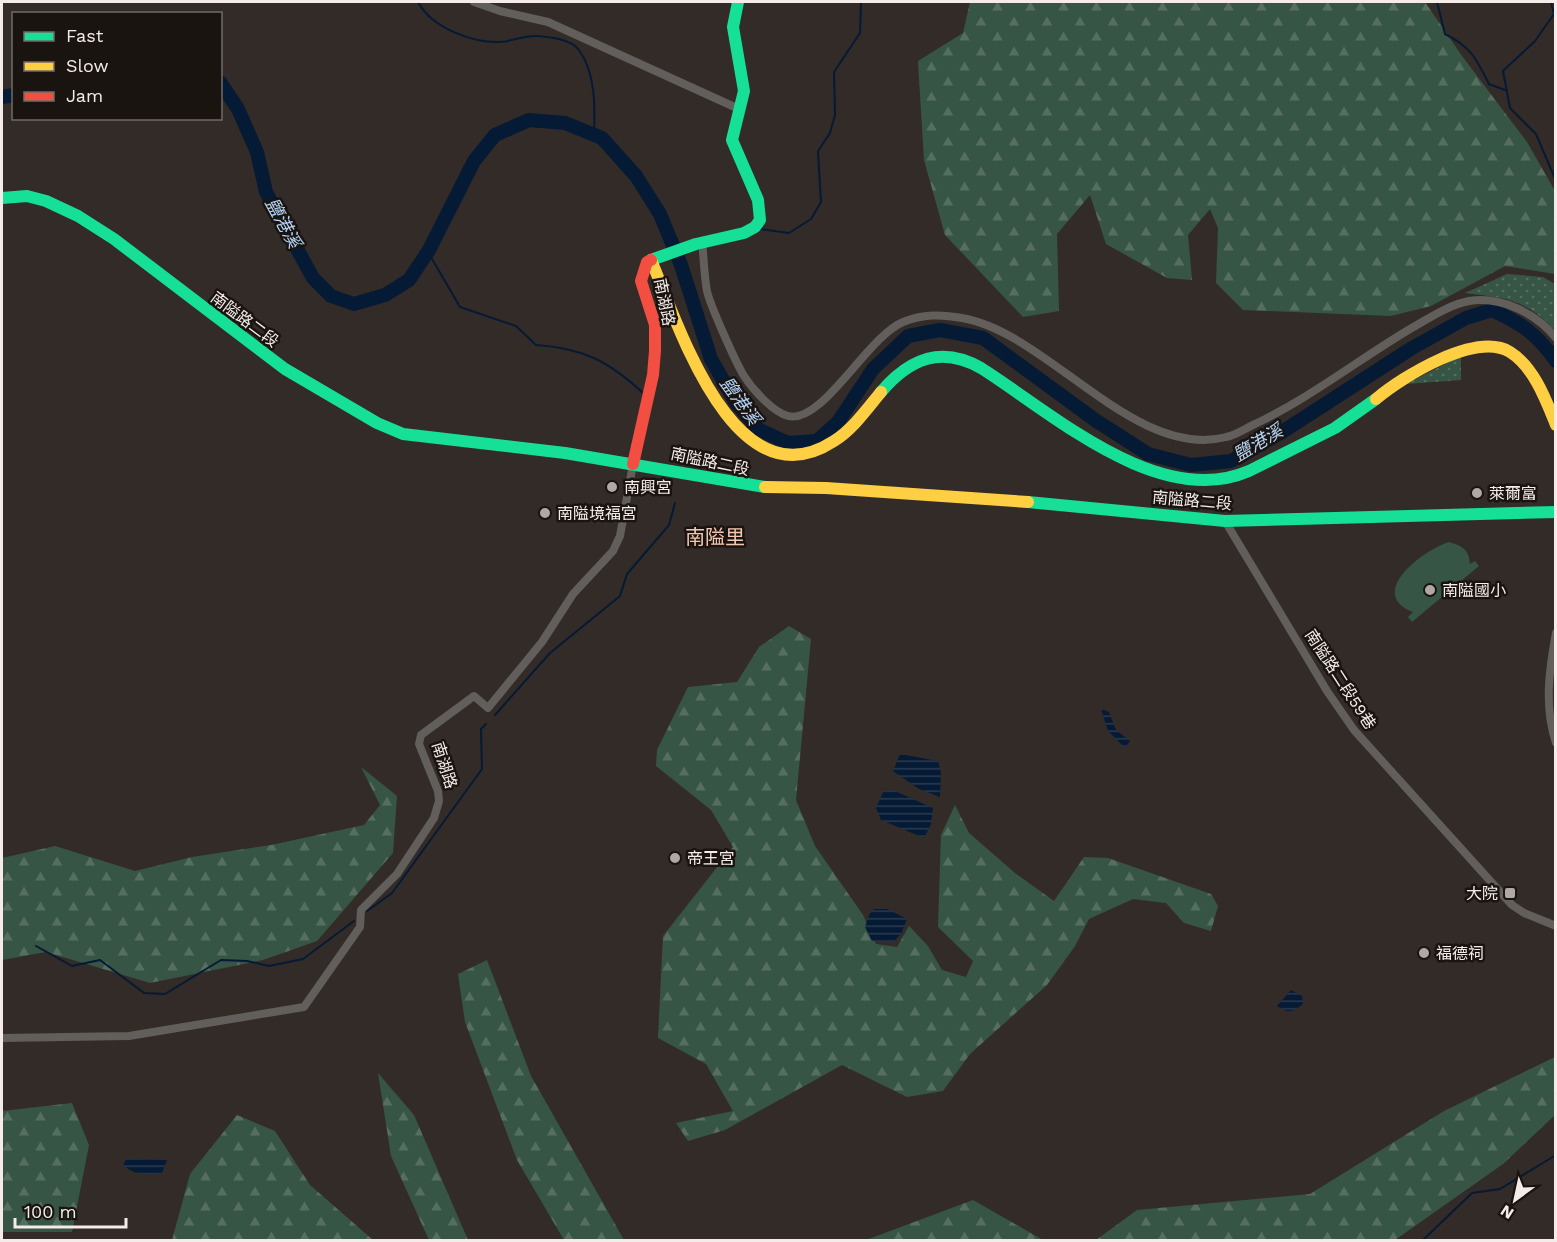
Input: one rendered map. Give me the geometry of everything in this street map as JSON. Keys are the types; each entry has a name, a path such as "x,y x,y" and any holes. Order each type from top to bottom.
{"street":[{"path":"474,2 500,11 548,22 739,109"},
{"path":"738,2 732,33 744,89 732,128 733,145 759,203 760,220 747,232 702,242 651,260 708,387 725,414 747,437 781,454 801,456 821,451 842,437 904,369 922,357 955,356 982,368 1121,458 1155,472 1200,482 1238,476 1315,439 1358,415 1400,381 1443,360 1480,346 1500,347 1524,364 1548,404 1556,425"},
{"name":"南隘路二段","path":"2,198 27,196 46,201 78,216 114,239 285,369 377,423 404,434 565,453 676,470 753,487 826,488 1028,502 1225,521 1556,512"},
{"path":"702,242 707,292 744,376 771,406 787,416 801,417 816,409 872,344 902,322 936,314 977,320 1022,343 1085,388 1145,425 1192,440 1226,437 1281,412 1403,333 1439,312 1469,301 1501,301 1544,323 1556,338"},
{"name":"南湖路","path":"2,1038 129,1036 304,1007 360,927 361,910 397,874 435,818 440,801 419,744 421,735 474,696 488,708 542,642 573,594 607,561 620,536 653,367 655,325 641,281 647,262 651,260"},
{"name":"南隘路二段59巷","path":"1225,521 1340,712 1381,761 1512,905 1524,913 1556,926"},
{"path":"1556,633 1548,689 1549,714 1556,743"}],"green space":[{"path":"970,2 1425,2 1462,56 1527,142 1555,191 1555,274 1505,266 1431,306 1391,316 1243,310 1216,283 1218,228 1210,209 1188,235 1192,280 1167,278 1106,244 1090,195 1057,234 1059,311 1023,317 945,235 924,160 918,61 963,33"},
{"path":"1507,274 1543,277 1555,284 1555,330 1524,306 1504,299 1465,293"},
{"path":"1461,356 1461,380 1406,384"},
{"path":"1449,542 1464,549 1470,564 1475,561 1479,566 1412,622 1408,617 1413,612 1400,604 1395,594 1397,583 1414,562 1426,553"},
{"path":"789,626 811,639 796,800 815,846 863,915 876,944 897,947 909,926 928,946 942,970 966,977 973,961 938,927 941,835 955,805 969,833 1015,873 1054,901 1084,857 1108,858 1211,894 1218,906 1211,931 1184,923 1166,903 1133,899 1089,919 1075,946 1047,985 970,1054 943,1091 907,1097 842,1065 725,1130 688,1141 676,1123 733,1111 706,1064 658,1038 663,936 733,847 711,810 656,766 657,750 688,687 737,682 759,647"},
{"path":"361,767 397,796 393,853 317,941 263,960 150,983 46,952 2,960 2,858 55,846 135,871 192,857 271,845 364,825 380,805"},
{"path":"487,960 531,1076 624,1240 564,1240 517,1160 465,1022 458,974"},
{"path":"1555,1057 1555,1115 1503,1164 1395,1240 1096,1240 1137,1210 1310,1194 1444,1111"},
{"path":"378,1073 414,1115 468,1240 429,1240 391,1156"},
{"path":"72,1103 89,1145 72,1232 2,1232 2,1111"},
{"path":"237,1115 275,1131 310,1185 373,1240 172,1240 190,1174"},
{"path":"973,1200 1043,1240 866,1240"}],"water":[{"path":"1101,709 1109,712 1116,730 1130,741 1125,748 1108,731"},
{"path":"900,754 938,761 941,773 940,797 919,789 893,771"},
{"path":"884,790 895,791 933,808 931,824 924,838 881,820 876,808"},
{"path":"874,909 887,909 907,919 901,934 893,942 872,941 865,927"},
{"path":"1291,990 1302,996 1303,1004 1287,1011 1277,1006"},
{"path":"127,1158 167,1160 162,1173 146,1174 137,1173 123,1165"}],"waterway":[{"path":"418,2 433,19 466,37 501,42 528,36 542,36 560,39 575,46 589,69 594,103 594,135"},
{"path":"760,229 789,233 811,219 821,202 818,151 830,133 835,115 834,72 860,33 861,2"},
{"path":"1437,2 1445,34 1472,54 1489,84 1505,90"},
{"path":"1551,2 1554,14 1535,41 1503,71 1510,108 1536,134 1556,181"},
{"name":"鹽港溪","path":"222,85 238,109 257,152 266,192 313,278 331,296 354,304 385,295 409,280 429,250 474,161 495,135 529,120 565,123 602,138 636,176 660,214 681,265 711,359 736,403 758,429 788,443 817,441 838,422 873,369 908,336 940,330 983,338 1095,420 1148,454 1191,465 1231,461 1282,432 1412,348 1466,318 1492,310 1528,330 1556,361"},
{"name":"鹽港溪","path":"2,97 12,95"},
{"path":"678,257 695,250"},
{"path":"428,252 460,307 516,326 536,345 568,349 594,358 618,372 642,392"},
{"path":"495,715 550,653 620,596 627,574 669,525 675,503"},
{"path":"367,911 392,893 482,769 481,729 486,724"},
{"path":"36,946 72,966 100,960 144,993 165,994 221,960 247,961 269,966 303,959 354,921"},
{"path":"1423,1240 1472,1193 1500,1189 1556,1155"}],"traffic: fast":[{"path":"651,260 696,244 744,233 755,227 760,220 758,200 732,140 744,91 733,27 738,2"},
{"path":"2,198 27,196 46,201 78,216 114,239 285,369 377,423 403,434 565,453 765,487"},
{"path":"881,392 914,364 927,359 952,357 981,368 1073,431 1108,451 1143,467 1179,478 1215,480 1249,471 1335,428 1376,399"},
{"path":"1028,502 1225,521 1556,512"}],"traffic: slow":[{"path":"651,260 694,362 715,398 739,429 767,449 799,454 834,441 854,425 881,392"},
{"path":"1376,399 1403,379 1440,359 1478,347 1496,347 1510,352 1526,366 1538,385 1556,425"},
{"path":"765,487 826,488 1028,502"}],"traffic: jam":[{"path":"633,464 653,375 655,325 641,281 647,262 651,260"}],"place":[{"name":"南興宮","path":"612,487"},
{"name":"萊爾富","path":"1477,493"},
{"name":"南隘境福宮","path":"545,513"},
{"name":"南隘國小","path":"1430,590"},
{"name":"帝王宮","path":"675,858"},
{"name":"大院","path":"1510,893"},
{"name":"福德祠","path":"1424,953"}],"district":[{"name":"南隘里","path":"715,537"}]}
